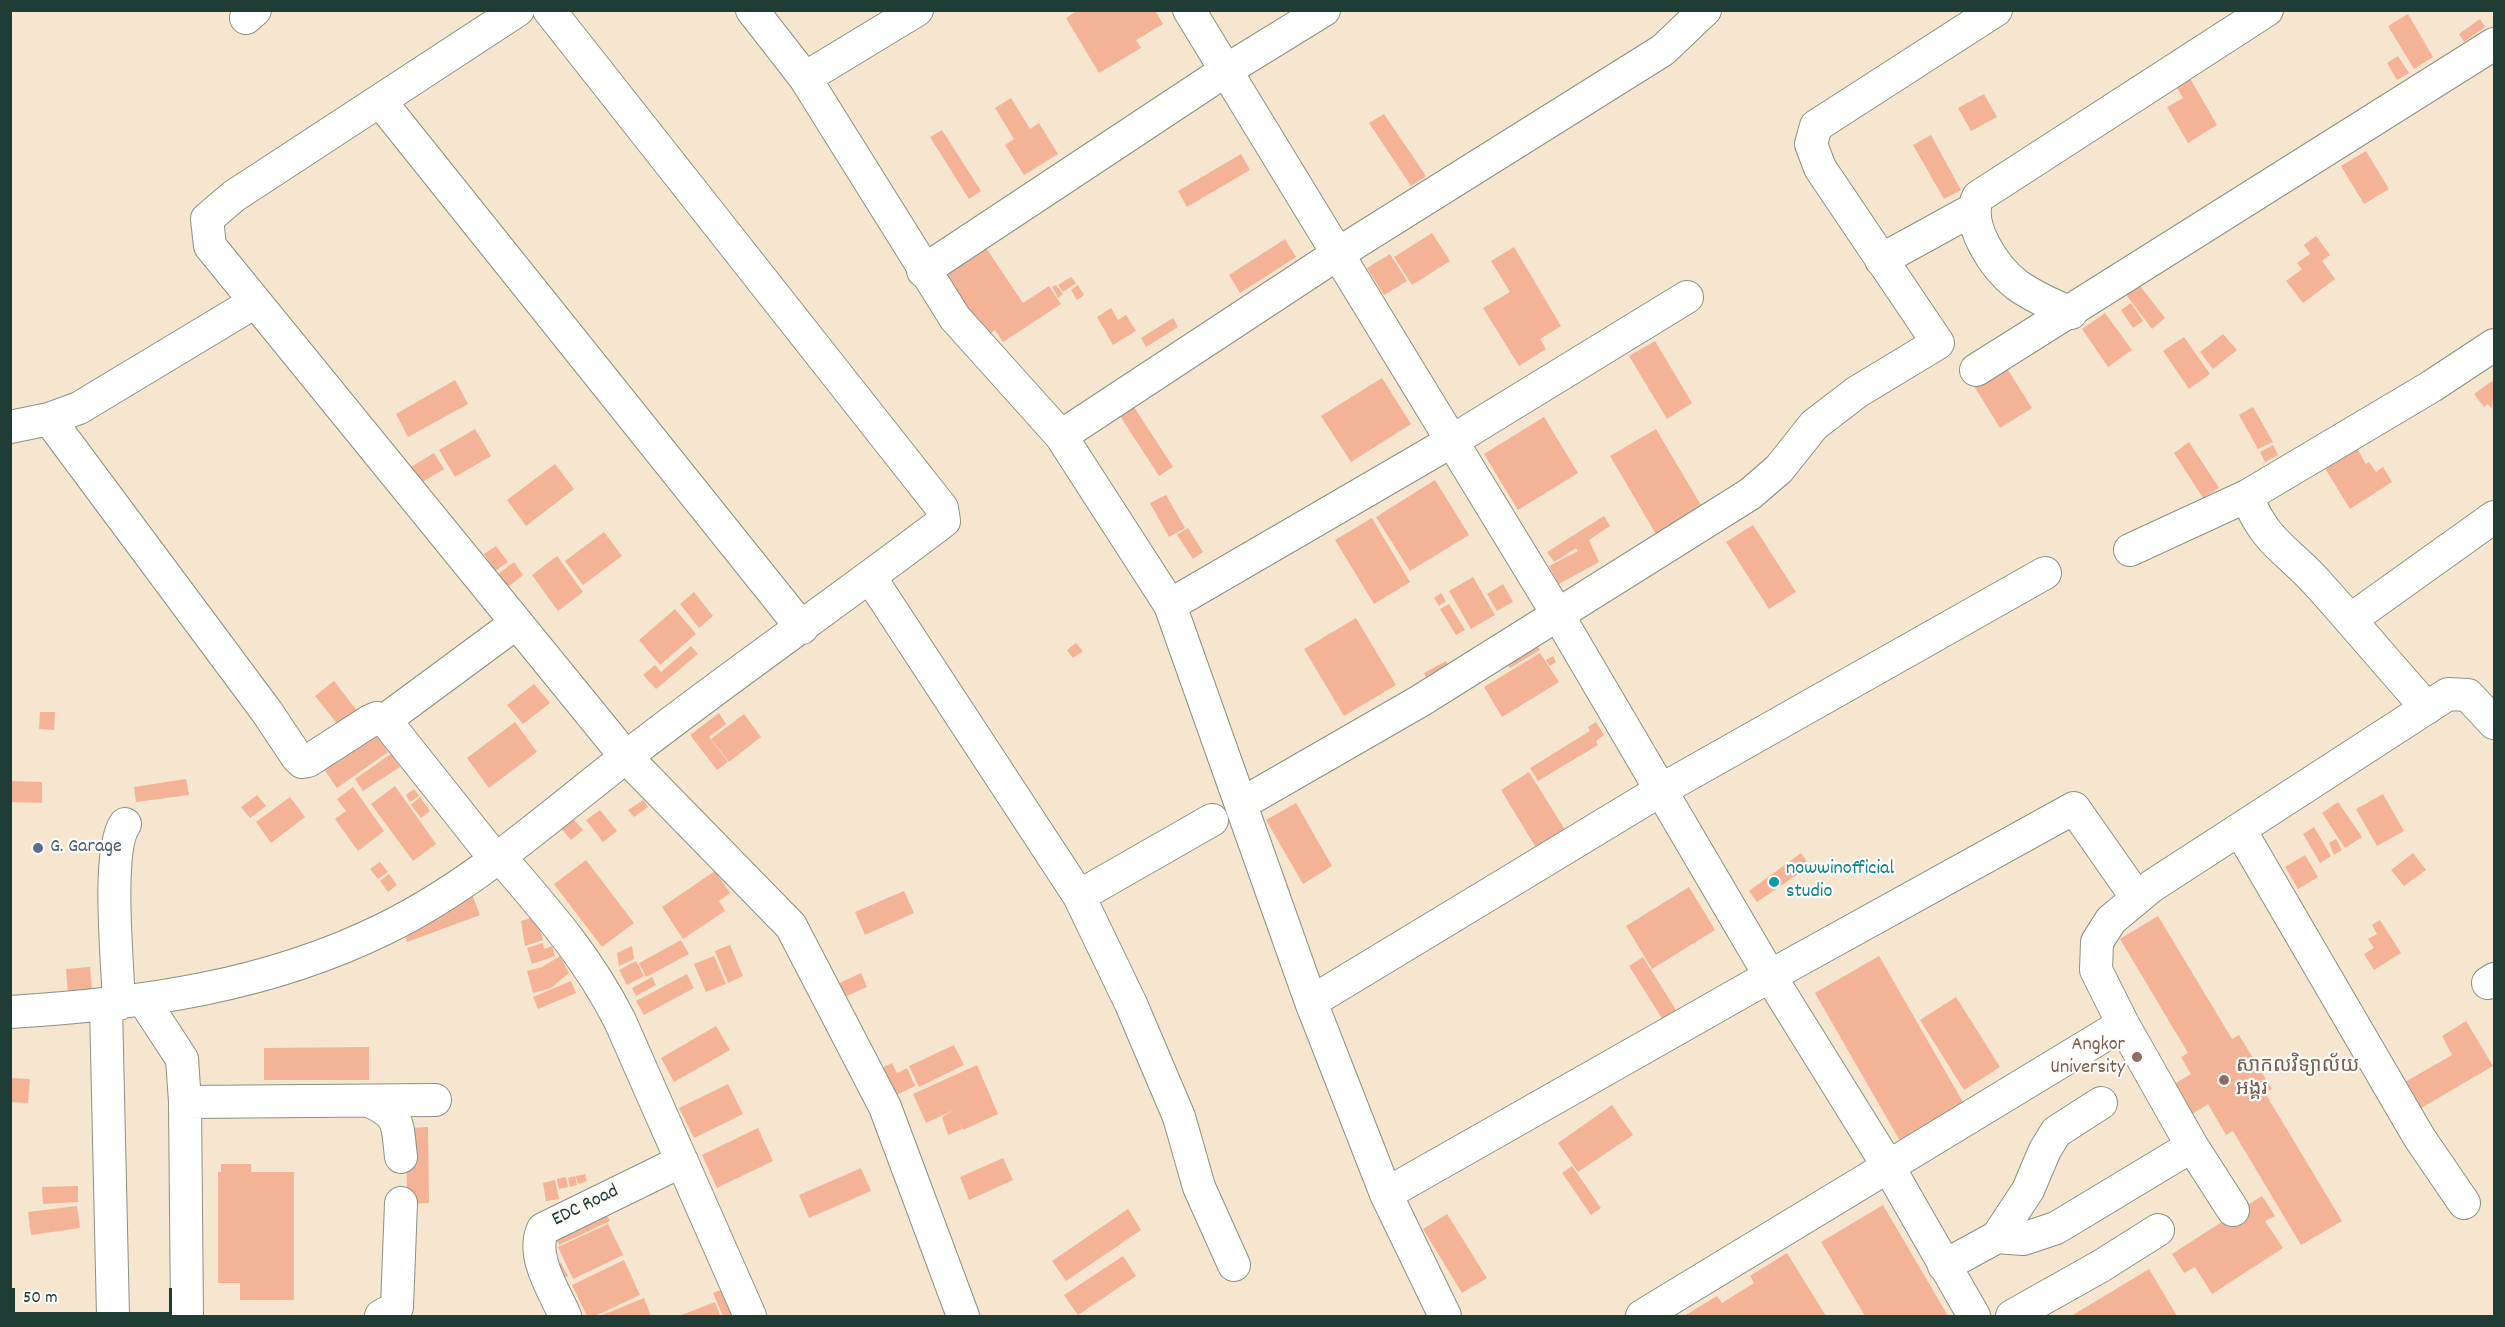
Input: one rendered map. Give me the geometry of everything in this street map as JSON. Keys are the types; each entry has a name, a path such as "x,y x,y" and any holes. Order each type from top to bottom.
{"street":[{"path":"518,10 234,196 207,219 210,246 515,624 626,757 791,926 885,1107 963,1317"},
{"path":"10,1012 123,1004 241,982 344,947 403,918 499,859 626,757 944,521 942,508 549,10"},
{"path":"752,10 805,78 923,271 955,318 1061,436 1170,605 1311,1002 1386,1194 1445,1317"},
{"path":"805,78 917,10"},
{"path":"1189,10 1558,615 1770,976 1888,1166 1974,1317"},
{"path":"923,271 1225,71 1324,10"},
{"path":"1061,436 1339,253 1663,50 1705,10"},
{"path":"1241,804 1420,701 1749,494 1779,469 1814,426 1857,392 1938,343 1820,168 1811,144 1816,126 1996,10"},
{"path":"2071,313 2041,301 2015,284 1991,254 1979,234 1974,209 1978,197 2267,10"},
{"path":"1976,370 2071,313 2494,44"},
{"path":"380,101 802,628"},
{"path":"1881,260 1974,209"},
{"path":"1170,605 1452,441 1687,297"},
{"path":"10,427 49,419 79,408 255,302"},
{"path":"2130,550 2247,496 2432,386 2494,345"},
{"path":"49,419 302,762 308,761 370,721 377,718 385,720 499,859 560,927 599,981 621,1021 750,1317"},
{"path":"2247,496 2254,515 2268,537 2319,584 2427,708"},
{"path":"2350,620 2494,517"},
{"path":"1311,1002 1661,790 2045,573"},
{"path":"870,577 1079,896 1131,1004 1179,1117 1199,1187 1234,1265"},
{"path":"385,720 515,624"},
{"path":"2233,1210 2192,1146 2123,1024 2096,970 2097,942 2111,920 2137,898 2452,693 2468,695 2494,723"},
{"path":"1386,1194 1770,976 2074,808 2137,898"},
{"path":"1079,896 1212,820"},
{"path":"113,1317 123,1004 115,865 119,832 125,824"},
{"path":"2240,830 2419,1137 2463,1203"},
{"path":"123,1004 182,1059 185,1102 187,1317"},
{"path":"1642,1317 2123,1024"},
{"path":"185,1102 435,1100"},
{"path":"369,1101 388,1109 397,1123 401,1157"},
{"path":"1944,1266 1997,1237 2028,1190 2045,1150 2056,1132 2102,1103"},
{"path":"1997,1237 2023,1239 2056,1228 2192,1146"},
{"name":"EDC Road","path":"565,1317 540,1255 538,1244 543,1229 682,1161"},
{"path":"381,1317 397,1307 401,1203"},
{"path":"2012,1317 2158,1230"}],"building":[{"path":"1078,10 1155,10 1163,24 1136,40 1141,48 1099,73 1066,18"},
{"path":"2408,14 2433,57 2414,69 2388,26"},
{"path":"2480,19 2485,27 2464,42 2459,34"},
{"path":"2398,56 2409,73 2397,80 2387,63"},
{"path":"2184,68 2217,125 2188,143 2167,107 2183,98 2170,76"},
{"path":"1984,94 1997,117 1971,131 1958,108"},
{"path":"1011,98 1030,129 1039,123 1058,154 1024,175 1005,145 1014,139 995,108"},
{"path":"1384,114 1426,176 1411,186 1369,123"},
{"path":"942,130 981,191 969,199 930,137"},
{"path":"1931,135 1961,190 1944,199 1913,145"},
{"path":"2366,151 2389,189 2364,204 2341,166"},
{"path":"1241,154 1250,170 1187,207 1178,191"},
{"path":"1432,233 1450,261 1412,285 1394,257"},
{"path":"2316,236 2330,255 2322,261 2335,279 2303,303 2286,281 2302,269 2297,263 2310,254 2304,245"},
{"path":"1285,239 1296,257 1240,293 1229,275"},
{"path":"1514,247 1561,326 1540,339 1546,349 1519,366 1483,308 1510,292 1491,261"},
{"path":"986,248 1023,303 1049,286 1061,304 1003,342 995,330 981,340 940,279"},
{"path":"1390,254 1407,281 1384,295 1367,268"},
{"path":"1071,277 1076,283 1063,292 1058,285"},
{"path":"2137,282 2165,318 2152,329 2124,292"},
{"path":"1056,285 1063,294 1058,298 1052,287"},
{"path":"1078,285 1084,295 1077,300 1071,290"},
{"path":"2131,303 2143,321 2133,328 2121,310"},
{"path":"1111,308 1118,320 1126,315 1136,331 1113,345 1097,317"},
{"path":"2105,313 2132,350 2108,367 2082,329"},
{"path":"1173,318 1178,327 1146,347 1141,338"},
{"path":"2223,334 2237,350 2213,369 2200,352"},
{"path":"2184,337 2210,374 2189,389 2163,351"},
{"path":"1655,341 1692,403 1667,419 1629,356"},
{"path":"2006,367 2032,408 2000,428 1974,386"},
{"path":"1382,378 1411,424 1351,462 1321,416"},
{"path":"455,380 468,404 408,437 396,414"},
{"path":"2492,381 2494,384 2492,409 2488,404 2484,407 2474,394"},
{"path":"1132,404 1173,467 1159,476 1118,413"},
{"path":"2253,407 2273,442 2258,449 2239,415"},
{"path":"1544,417 1578,473 1518,510 1484,454"},
{"path":"475,429 491,456 455,477 439,450"},
{"path":"1656,429 1702,507 1656,534 1610,456"},
{"path":"2189,442 2219,488 2203,498 2174,453"},
{"path":"2273,445 2278,455 2265,462 2260,452"},
{"path":"2355,445 2366,464 2369,462 2376,472 2383,467 2392,482 2350,509 2323,465"},
{"path":"434,453 444,469 421,483 411,467"},
{"path":"555,464 574,489 526,526 507,500"},
{"path":"1435,480 1469,535 1410,571 1376,517"},
{"path":"1166,495 1185,528 1169,537 1150,503"},
{"path":"1604,516 1610,526 1589,540 1599,562 1559,584 1549,566 1578,551 1576,548 1554,562 1547,552"},
{"path":"1372,518 1410,582 1374,604 1335,540"},
{"path":"1753,525 1796,592 1769,609 1726,542"},
{"path":"1188,528 1203,552 1193,559 1177,535"},
{"path":"604,532 622,556 583,585 565,561"},
{"path":"496,546 508,562 495,571 484,554"},
{"path":"557,556 583,592 558,611 532,575"},
{"path":"514,562 523,575 508,587 498,574"},
{"path":"1473,577 1495,615 1471,629 1449,591"},
{"path":"1503,584 1513,602 1497,611 1487,594"},
{"path":"694,592 713,616 699,628 680,604"},
{"path":"1441,593 1446,601 1439,606 1434,598"},
{"path":"1449,604 1465,630 1456,635 1440,609"},
{"path":"675,609 696,634 660,665 639,640"},
{"path":"1356,618 1396,685 1344,716 1304,649"},
{"path":"1076,643 1083,651 1073,658 1067,650"},
{"path":"1537,645 1540,650 1510,668 1507,663"},
{"path":"691,646 698,654 656,689 643,675 655,665 661,672"},
{"path":"1540,653 1559,682 1502,717 1484,687"},
{"path":"1553,656 1556,662 1550,666 1546,660"},
{"path":"1446,661 1450,668 1428,680 1424,673"},
{"path":"334,681 358,712 339,726 315,696"},
{"path":"534,684 550,703 523,724 507,705"},
{"path":"40,712 55,712 54,730 39,729"},
{"path":"719,713 726,724 709,737 728,762 717,770 690,735"},
{"path":"744,714 761,737 729,762 711,739"},
{"path":"515,722 537,752 489,788 467,758"},
{"path":"1596,722 1604,735 1596,741 1598,745 1538,781 1530,768 1590,731 1588,727"},
{"path":"370,726 388,752 337,788 319,762"},
{"path":"391,754 400,767 363,791 355,779"},
{"path":"1529,772 1567,833 1538,851 1501,790"},
{"path":"186,779 189,795 136,802 134,787"},
{"path":"10,781 42,782 42,803 10,802"},
{"path":"395,786 436,844 413,861 371,804"},
{"path":"353,787 384,831 358,851 335,819 346,811 337,799"},
{"path":"414,789 419,796 410,802 406,795"},
{"path":"2383,794 2404,831 2377,846 2356,809"},
{"path":"257,795 266,806 250,818 241,807"},
{"path":"290,797 305,817 271,843 256,822"},
{"path":"420,797 430,811 421,818 411,805"},
{"path":"643,800 648,807 634,817 628,810"},
{"path":"2338,802 2362,837 2345,848 2322,813"},
{"path":"1296,803 1332,866 1303,884 1266,820"},
{"path":"600,810 617,831 603,842 586,820"},
{"path":"569,814 583,830 571,840 557,824"},
{"path":"2314,827 2331,856 2320,863 2303,834"},
{"path":"2336,839 2342,850 2334,855 2329,843"},
{"name":"nowwinofficial studio","path":"1801,853 1810,866 1757,902 1749,891"},
{"path":"2413,853 2426,870 2404,886 2391,870"},
{"path":"2305,855 2318,877 2298,889 2285,867"},
{"path":"586,860 634,923 602,947 554,884"},
{"path":"380,862 388,872 378,879 370,869"},
{"path":"715,871 730,893 719,901 725,911 683,939 662,907"},
{"path":"389,874 397,885 388,892 380,881"},
{"path":"1689,887 1715,930 1652,969 1626,926"},
{"path":"904,891 914,913 865,935 855,912"},
{"path":"472,894 480,915 407,942 401,924 422,916 426,926 422,911"},
{"path":"536,916 543,940 525,946 521,921"},
{"name":"សាកលវិទ្យាល័យ អង្គរ","path":"2158,916 2232,1039 2239,1035 2272,1089 2265,1093 2342,1221 2301,1245 2233,1131 2226,1135 2208,1104 2189,1116 2171,1086 2191,1074 2181,1057 2188,1053 2120,939"},
{"path":"2380,920 2401,953 2374,970 2364,954 2374,948 2368,939 2377,934 2372,925"},
{"path":"681,940 689,954 646,977 639,963"},
{"path":"543,943 544,949 552,946 555,956 532,964 527,948"},
{"path":"730,945 743,976 728,983 715,951"},
{"path":"632,946 634,959 619,966 617,953"},
{"path":"560,956 569,973 551,988 533,993 527,971 542,967"},
{"path":"714,956 726,984 706,992 694,964"},
{"path":"1879,956 1964,1104 1900,1141 1815,993"},
{"path":"1643,957 1679,1015 1665,1023 1629,966"},
{"path":"636,961 644,976 627,985 619,970"},
{"path":"90,967 92,991 68,994 66,969"},
{"path":"861,973 867,987 840,999 833,986"},
{"path":"687,974 694,988 644,1015 636,1001"},
{"path":"652,977 656,985 636,996 632,988"},
{"path":"571,981 576,993 538,1009 533,997"},
{"path":"1956,997 2000,1067 1964,1090 1920,1020"},
{"path":"2466,1021 2493,1066 2416,1111 2400,1085 2452,1055 2442,1036"},
{"path":"716,1026 730,1050 674,1082 661,1058"},
{"path":"954,1045 964,1065 919,1087 909,1066"},
{"path":"369,1047 369,1080 264,1080 264,1048"},
{"path":"892,1063 897,1073 907,1068 915,1086 886,1100 878,1082 889,1077 882,1079 878,1070"},
{"path":"977,1065 998,1114 963,1130 959,1121 962,1129 948,1135 942,1117 954,1110 926,1123 913,1094"},
{"path":"10,1078 30,1079 28,1103 10,1102"},
{"path":"728,1084 743,1114 694,1138 679,1108"},
{"path":"1612,1105 1633,1135 1578,1172 1558,1143"},
{"path":"428,1127 429,1203 407,1204 406,1128"},
{"path":"758,1128 773,1161 717,1188 702,1155"},
{"path":"1003,1158 1013,1180 969,1200 960,1177"},
{"path":"221,1164 251,1164 251,1172 294,1172 294,1300 240,1300 240,1283 218,1283 218,1172 221,1172"},
{"path":"1572,1166 1601,1208 1591,1215 1562,1173"},
{"path":"861,1168 871,1191 809,1218 799,1195"},
{"path":"585,1174 587,1181 578,1184 576,1176"},
{"path":"575,1176 577,1185 570,1187 568,1178"},
{"path":"566,1177 568,1187 559,1189 557,1179"},
{"path":"555,1180 559,1199 546,1201 543,1183"},
{"path":"78,1186 78,1202 43,1204 42,1187"},
{"path":"2262,1196 2275,1216 2265,1221 2283,1248 2212,1294 2195,1267 2184,1273 2172,1254"},
{"path":"1883,1205 1948,1316 1865,1316 1821,1242"},
{"path":"77,1206 80,1228 31,1235 28,1212"},
{"path":"603,1208 610,1221 559,1245 553,1232"},
{"path":"1128,1209 1141,1230 1066,1281 1052,1261"},
{"path":"1447,1214 1487,1278 1462,1293 1423,1229"},
{"path":"608,1224 623,1255 573,1279 558,1247"},
{"path":"1787,1253 1826,1316 1684,1316 1717,1296 1722,1303 1754,1283 1750,1276"},
{"path":"1123,1256 1136,1276 1078,1315 1064,1295"},
{"path":"624,1260 640,1295 595,1316 587,1316 572,1285"},
{"path":"561,1263 568,1276 562,1279 556,1266"},
{"path":"2149,1269 2177,1316 2071,1316 2116,1289"},
{"path":"726,1288 737,1316 723,1316 713,1293"},
{"path":"644,1298 651,1316 600,1316"},
{"path":"715,1302 720,1316 679,1316"}],"place":[{"name":"G. Garage","path":"38,848"},
{"name":"nowwinofficial studio","path":"1774,882"},
{"name":"Angkor University","path":"2137,1057"},
{"name":"សាកលវិទ្យាល័យ អង្គរ","path":"2224,1080"}]}
